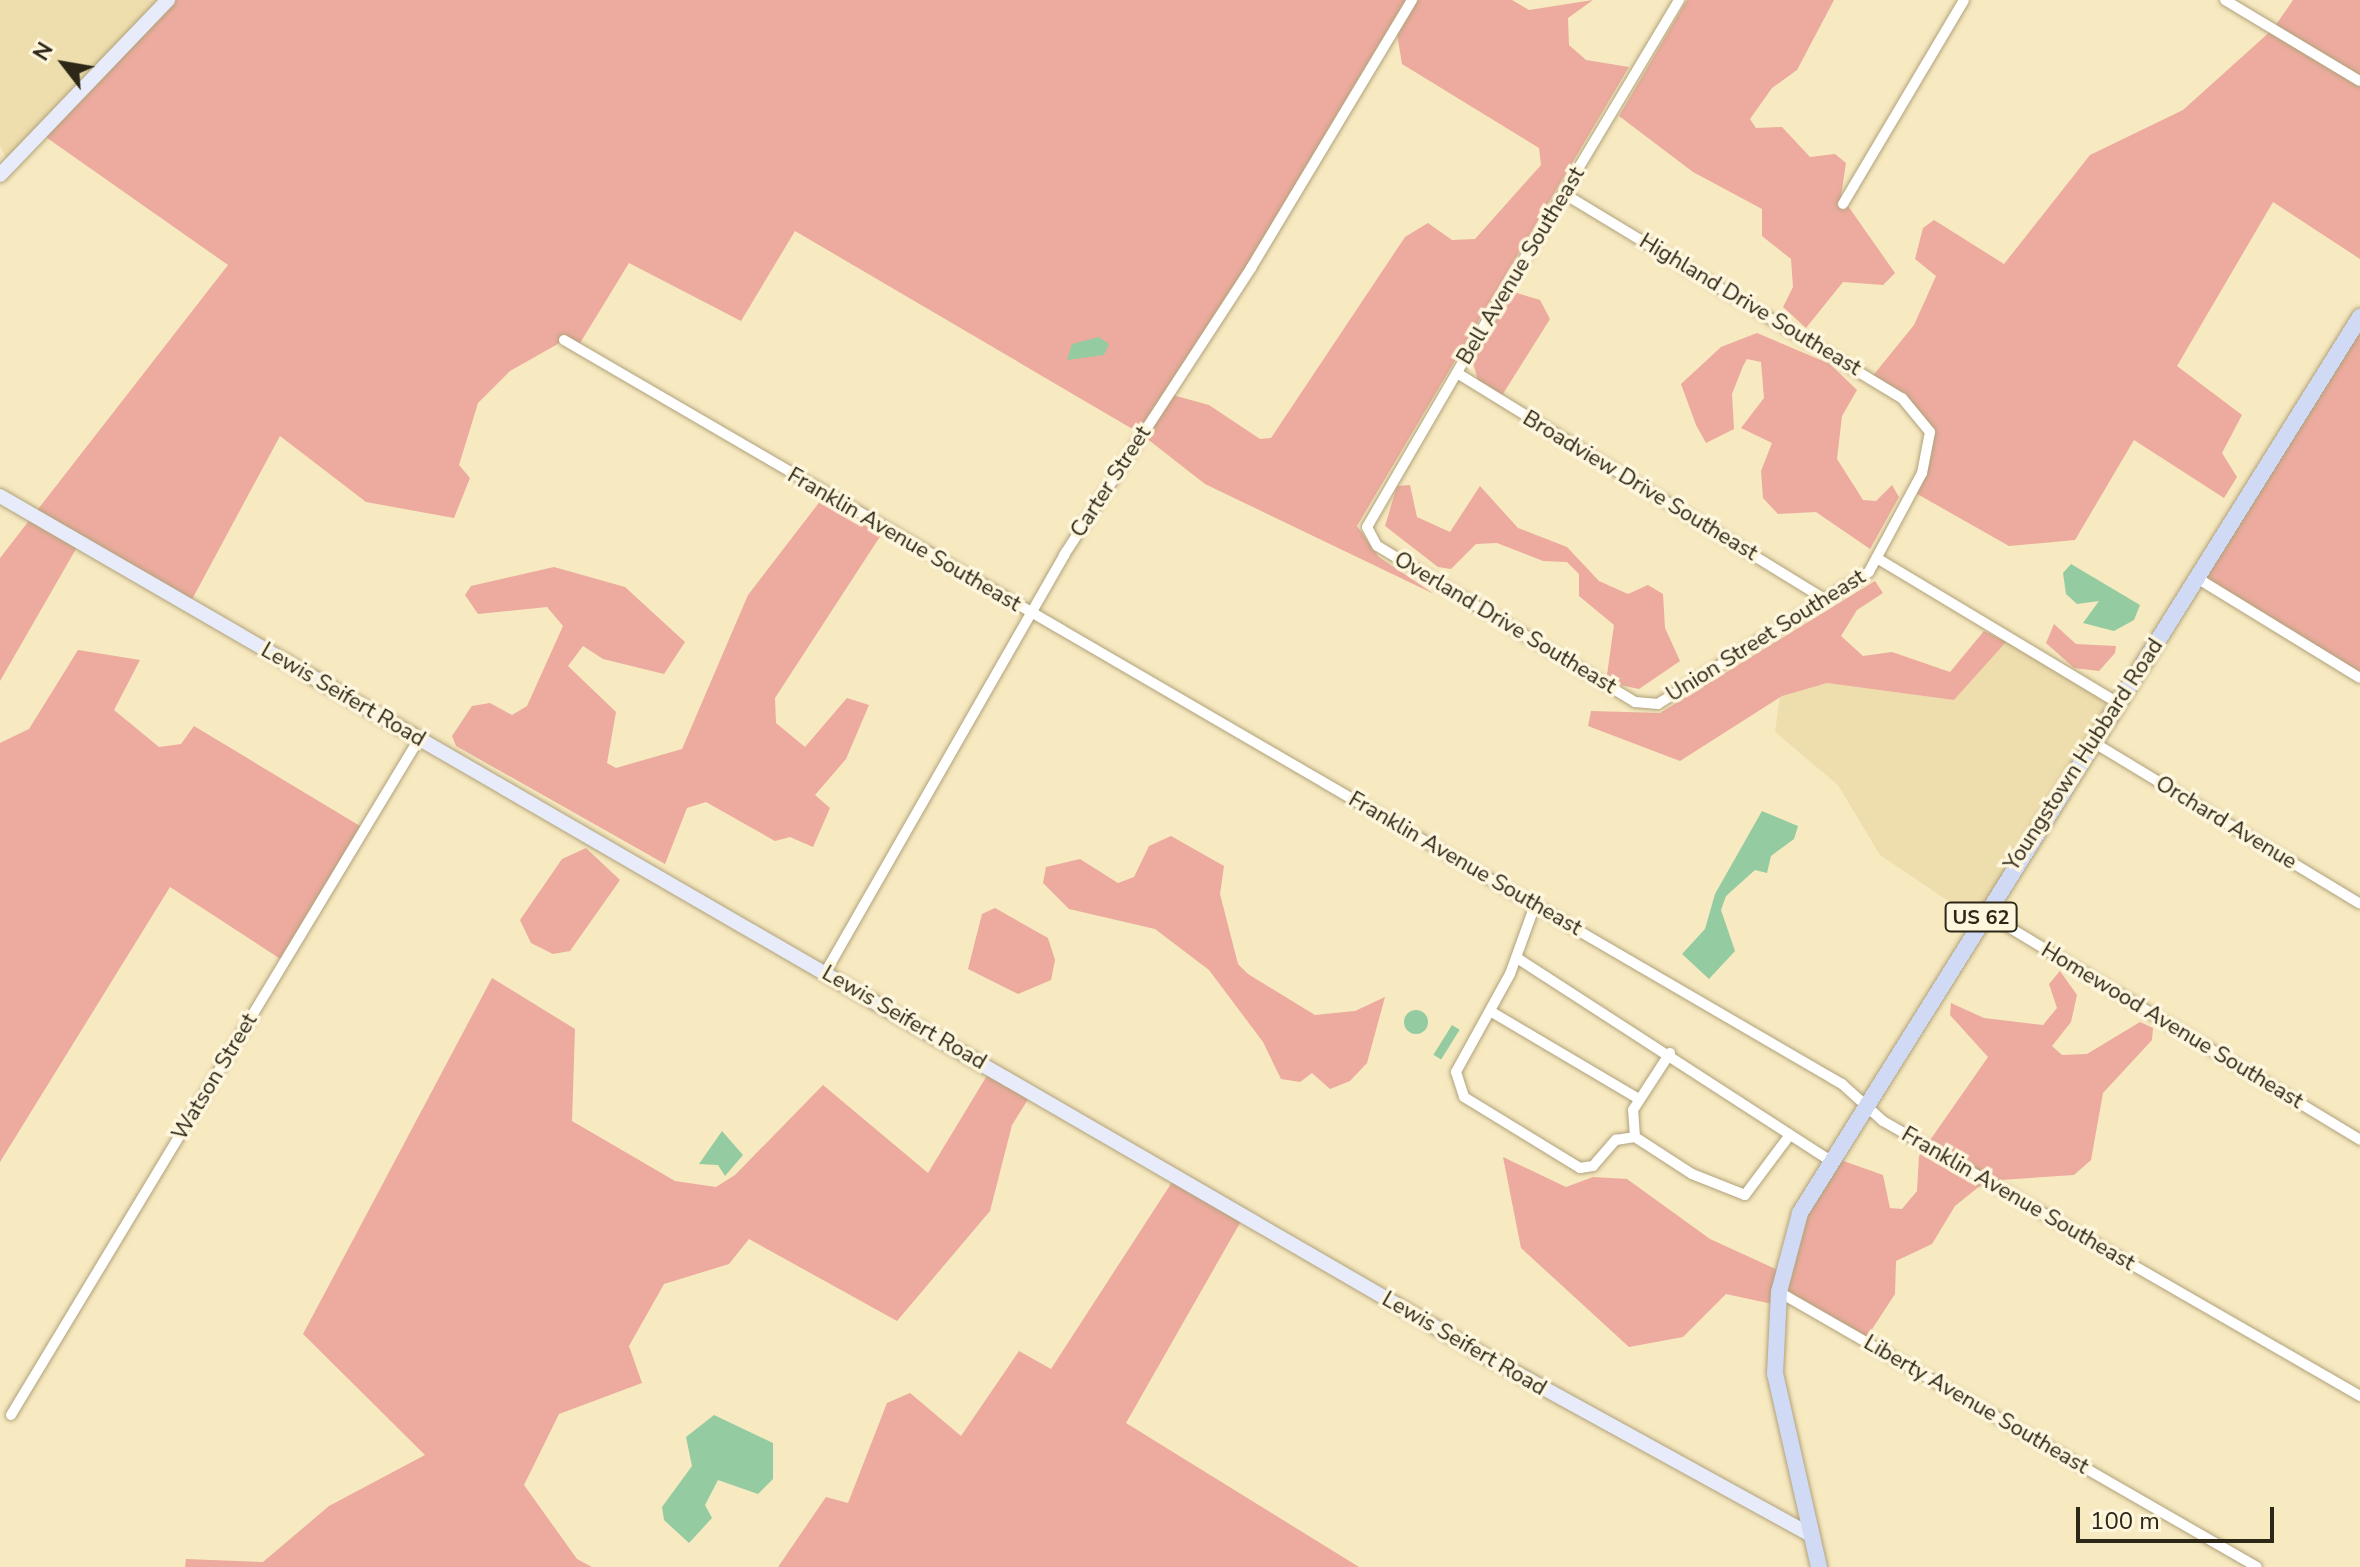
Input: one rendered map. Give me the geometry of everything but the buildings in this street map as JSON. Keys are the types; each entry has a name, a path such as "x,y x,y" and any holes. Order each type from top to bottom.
{"main road":[{"name":"Youngstown Hubbard Road","path":"1819,1567 1775,1374 1779,1292 1800,1213 1862,1104 2360,317"}],"street":[{"path":"0,175 168,0"},
{"name":"Carter Street","path":"825,973 1031,614 1412,0"},
{"name":"Bell Avenue Southeast","path":"1368,534 1369,521 1679,0"},
{"path":"1843,204 1964,0"},
{"path":"2225,0 2360,81"},
{"name":"Highland Drive Southeast","path":"1563,193 1902,398 1928,426"},
{"name":"Franklin Avenue Southeast","path":"564,340 1842,1084 1862,1104 2360,1396"},
{"name":"Broadview Drive Southeast","path":"1457,373 1824,599"},
{"name":"Union Street Southeast","path":"1648,705 1668,700 1880,560 1928,459 1928,426"},
{"name":"Lewis Seifert Road","path":"0,496 1539,1387 1811,1535"},
{"name":"Overland Drive Southeast","path":"1368,534 1648,705"},
{"path":"1880,560 2116,702"},
{"path":"2197,578 2360,678"},
{"name":"Watson Street","path":"11,1415 419,739"},
{"name":"Orchard Avenue","path":"2093,742 2360,904"},
{"path":"1535,905 1517,958 1456,1072 1464,1097 1580,1168 1593,1166 1616,1140 1635,1137 1692,1174 1745,1195 1789,1136"},
{"name":"Homewood Avenue Southeast","path":"1984,912 2360,1140"},
{"path":"1517,958 1670,1053 1789,1136 1828,1159"},
{"path":"1490,1011 1639,1099"},
{"path":"1635,1137 1639,1099 1670,1053"},
{"name":"Liberty Avenue Southeast","path":"1779,1292 2257,1567"}],"shaded area":[{"path":"0,0 168,0 10,165 0,146"},
{"path":"168,0 1412,0 1169,394 1209,405 1260,439 1271,438 1405,237 1428,223 1452,240 1475,239 1541,165 1539,148 1402,64 1397,34 1417,0 1512,0 1529,10 1593,0 1568,18 1569,45 1586,60 1629,67 1357,526 1379,557 1434,594 1205,484 1141,434 795,231 741,321 629,263 577,348 563,341 510,371 478,403 459,465 470,478 454,518 366,502 280,436 189,605 80,542 0,681 0,558 228,265 40,133"},
{"path":"1687,0 1834,0 1797,70 1772,88 1750,119 1756,128 1782,127 1810,157 1835,154 1846,163 1841,196 1895,273 1883,285 1843,282 1806,328 1783,307 1793,287 1791,259 1762,236 1762,209 1693,172 1619,116"},
{"path":"2293,0 2360,0 2360,259 2273,202 2177,366 2242,415 2222,453 2237,477 2224,498 2134,440 2075,540 2009,546 1912,491 1928,426 1871,378 1914,325 1936,276 1915,259 1923,228 1934,220 2004,264 2090,155 2183,110 2273,29"},
{"path":"1510,291 1540,300 1550,319 1501,397 1478,381 1472,359"},
{"path":"2360,317 2360,678 2197,578"},
{"path":"1757,333 1830,364 1857,390 1842,416 1837,459 1863,500 1876,501 1892,485 1899,497 1870,549 1816,512 1778,514 1763,498 1761,471 1772,443 1741,428 1764,398 1761,362 1747,359 1743,366 1732,394 1734,429 1706,443 1696,425 1681,384 1721,347"},
{"path":"1099,337 1109,344 1104,355 1067,360 1072,344"},
{"path":"1410,485 1417,517 1450,532 1480,486 1518,528 1567,547 1599,581 1628,594 1648,585 1663,594 1665,628 1680,661 1639,689 1606,682 1614,625 1579,596 1579,574 1567,562 1543,561 1497,543 1476,544 1451,569 1438,567 1385,526 1397,486"},
{"path":"821,500 881,535 775,698 776,723 805,747 847,698 869,705 846,759 815,795 830,808 813,847 790,837 775,841 706,802 687,808 665,864 456,746 452,736 472,706 490,703 512,715 527,706 563,626 547,607 478,614 465,595 471,586 554,567 625,587 685,642 664,674 603,659 583,646 568,666 616,712 607,763 616,768 682,749 748,595"},
{"path":"2071,564 2140,605 2134,620 2114,631 2083,623 2099,601 2077,604 2066,594 2063,573"},
{"path":"1875,581 1883,593 1857,610 1841,636 1863,656 1892,652 1950,672 1984,631 2006,642 1954,700 1827,683 1782,696 1680,761 1588,726 1591,711 1660,713"},
{"path":"2054,624 2076,644 2116,646 2115,653 2099,671 2074,668 2046,643"},
{"path":"2009,638 2116,702 1978,921 1880,855 1838,785 1775,732 1780,696 1827,683 1954,700"},
{"path":"78,650 140,660 114,710 159,747 181,744 194,726 365,829 285,962 170,887 0,1162 0,743 29,729"},
{"path":"1762,811 1798,826 1794,839 1771,856 1767,873 1755,870 1726,896 1721,910 1735,951 1709,979 1682,954 1705,929 1715,894"},
{"path":"1171,836 1224,866 1220,894 1238,964 1248,974 1315,1015 1355,1011 1385,997 1367,1063 1350,1081 1330,1089 1312,1073 1300,1082 1281,1079 1263,1042 1209,970 1155,929 1069,909 1043,883 1046,867 1080,859 1118,883 1134,877 1149,846"},
{"path":"586,848 620,880 570,951 553,954 531,943 520,920 562,859"},
{"path":"995,908 1048,938 1055,960 1051,980 1018,994 968,969 982,914"},
{"path":"2060,971 2077,995 2071,1022 2052,1046 2062,1055 2087,1054 2140,1022 2153,1028 2152,1040 2103,1093 2091,1160 2074,1175 1986,1181 1955,1206 1932,1244 1896,1261 1895,1294 1865,1340 1780,1293 1777,1305 1726,1294 1683,1337 1629,1347 1521,1248 1503,1157 1566,1187 1593,1177 1627,1179 1710,1239 1782,1272 1800,1213 1838,1159 1883,1175 1890,1208 1902,1209 1917,1191 1919,1156 1988,1057 1950,1015 1951,1003 1984,1018 2043,1025 2057,1008 2049,984"},
{"path":"492,978 575,1029 572,1121 675,1181 716,1187 735,1175 823,1085 928,1173 991,1069 1032,1093 1012,1125 990,1211 897,1321 749,1239 729,1264 664,1284 629,1346 642,1383 559,1414 524,1485 577,1559 592,1567 185,1567 186,1559 263,1562 329,1506 425,1455 303,1334"},
{"path":"1416,1010 1425,1013 1428,1022 1425,1031 1416,1034 1407,1031 1404,1022 1407,1013"},
{"path":"1452,1025 1460,1030 1441,1059 1433,1055"},
{"path":"722,1131 743,1155 725,1176 718,1165 699,1164"},
{"path":"1176,1176 1244,1216 1126,1423 1359,1567 778,1567 826,1497 848,1503 887,1403 910,1393 961,1436 1019,1351 1051,1369"},
{"path":"714,1415 773,1443 773,1479 758,1494 718,1480 705,1505 712,1518 689,1543 664,1520 662,1507 692,1466 686,1437"}]}
